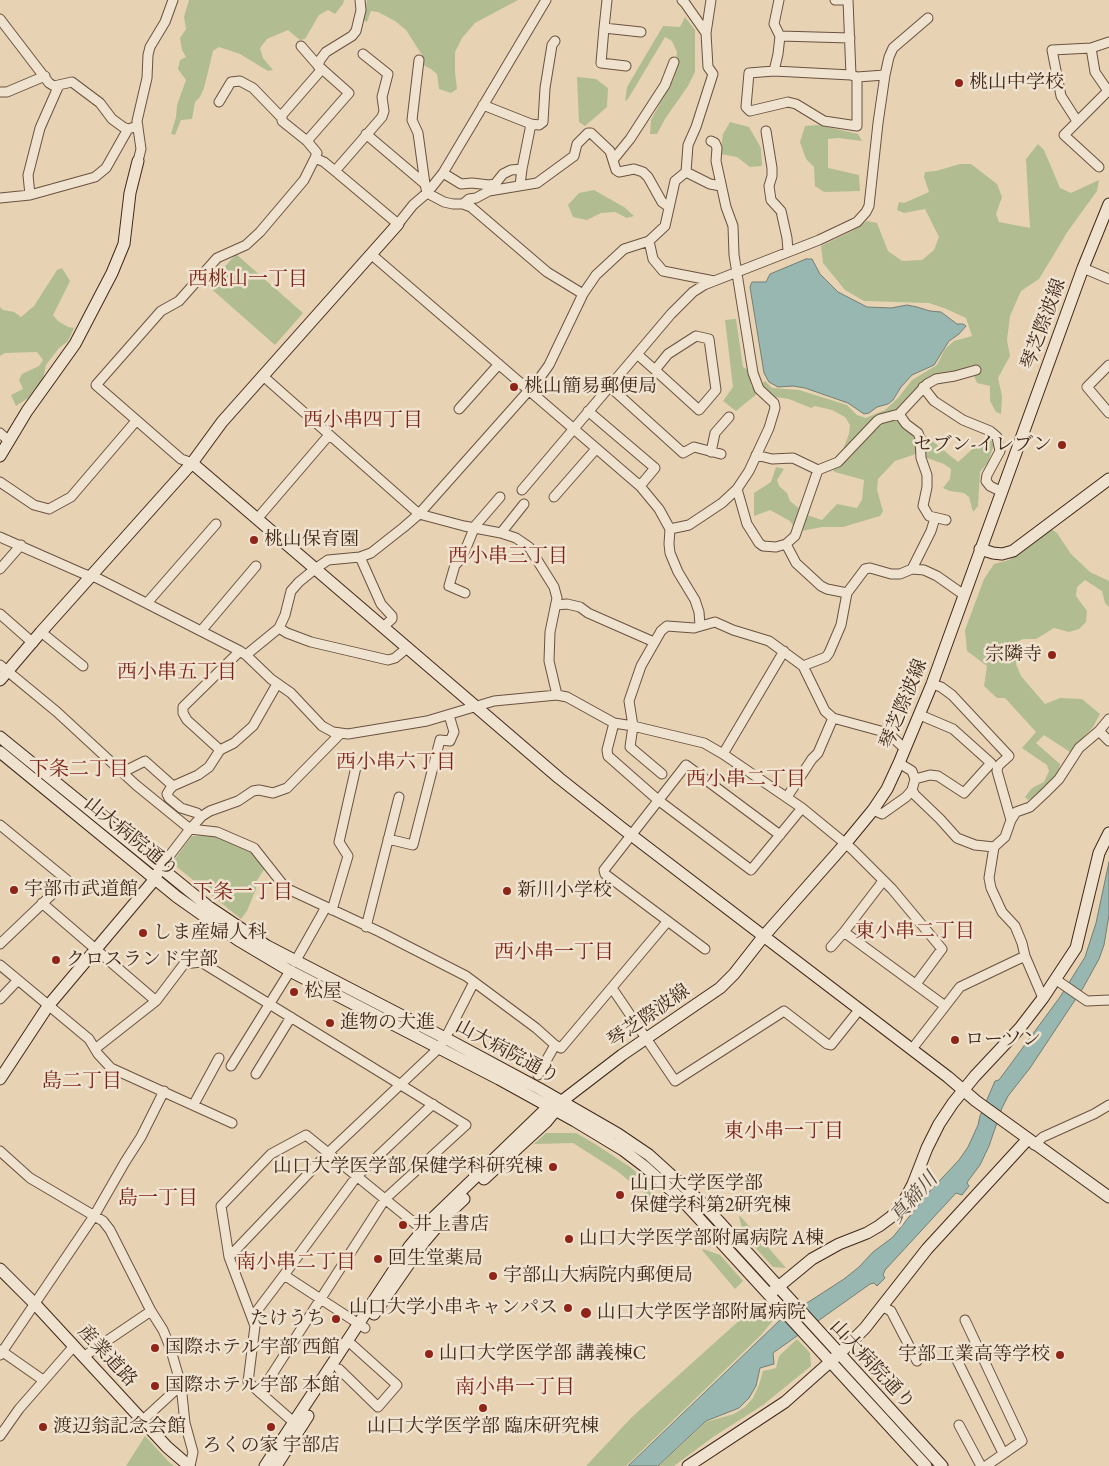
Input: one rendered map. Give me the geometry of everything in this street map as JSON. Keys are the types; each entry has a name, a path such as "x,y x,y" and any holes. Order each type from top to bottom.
{"street":[{"path":"0,456 32,405 75,344 112,273 124,244 129,199 141,149 138,112 147,78 148,55 150,47 165,22 173,0"},
{"path":"282,118 282,115 320,68 320,60 326,52 352,36 356,31 361,10 360,0"},
{"path":"607,0 601,63 626,66"},
{"path":"682,0 706,33"},
{"path":"220,750 187,720 182,713 183,707 243,653 279,628 285,615 291,591 298,582 328,560 360,557 378,548 419,514 550,365 583,294 596,275 624,249 649,241 665,226 676,181 686,172 688,145 714,74 708,67 706,33 712,0"},
{"path":"774,71 780,36 774,24 779,0"},
{"path":"835,0 848,0 850,38 854,76 857,126 824,121 796,104 788,102 750,111 746,107 749,73 774,71 854,76 885,75"},
{"path":"543,2 444,173 426,189 372,254 222,422 192,463 32,643 2,672 57,712 174,818 190,829 217,832 254,848 284,886 466,976 561,1048 667,922"},
{"path":"522,490 671,314 693,292 714,281 819,240 857,222 870,206 878,123 885,75 893,48 928,18"},
{"path":"0,19 30,59 54,86 72,82 100,103 112,119 128,129"},
{"path":"604,28 641,32"},
{"path":"780,36 850,38"},
{"path":"483,105 531,124 539,125 543,122 545,88 552,46 555,41"},
{"path":"1077,121 1061,96 1052,50 1091,48 1109,42"},
{"path":"301,46 320,68 349,93 307,141"},
{"path":"1091,48 1095,72 1108,91 1064,135 1099,167"},
{"path":"335,171 382,117 384,112 382,97 388,74 363,54"},
{"path":"419,60 412,120 418,133 426,189"},
{"path":"613,160 630,139 665,85 674,62"},
{"path":"0,92 7,92 47,79"},
{"path":"47,79 48,110"},
{"path":"219,102 231,82 240,81 253,88 282,118 282,121 307,141 317,153 316,158 304,180 260,232 246,245 217,258 179,302 161,312 96,386 181,459 192,463 559,778 630,835 948,1076 962,1090 1030,1142 1109,1198"},
{"path":"30,195 28,175 40,128 59,85"},
{"path":"520,185 531,124"},
{"path":"0,198 30,195 95,177 110,162 128,129 138,126"},
{"path":"766,132 772,168 769,186 771,200 781,211 788,251"},
{"path":"463,204 469,198 476,198 489,191 537,183 574,156 577,144 588,133 610,151 616,170 619,172 634,169 643,172 648,177 662,202 669,207"},
{"path":"366,134 426,189 444,202 471,207 547,272 583,294"},
{"path":"670,530 689,525 737,489 746,476 769,428 775,408 774,403 759,389 753,373 732,238 732,226 716,161 717,148 715,143 711,141"},
{"path":"316,158 324,162 398,224"},
{"path":"444,173 461,184 472,182 489,185 495,184 503,174 511,170 522,169"},
{"path":"686,172 710,184 721,186"},
{"name":"琴芝際波線","path":"276,1466 297,1425 362,1326 409,1248 426,1232 443,1208 556,1106 646,1038 720,988 845,844 887,789 900,763 932,684 1083,268 1109,204"},
{"path":"649,241 653,259 663,271 714,281"},
{"path":"372,254 640,486 659,509 670,530 670,553 678,572 695,600 699,612 700,625"},
{"path":"1083,268 1109,279"},
{"path":"637,354 699,410 716,390 710,339 696,336 668,354 656,370"},
{"path":"459,409 499,364"},
{"path":"1109,365 1086,387 1109,413"},
{"path":"756,455 772,459 793,458 818,470 838,462 880,419 899,414 923,387 936,378 955,376 976,370"},
{"path":"263,376 419,514 501,533 516,538 529,547 554,587 557,598 550,632 549,661 557,695"},
{"path":"609,386 683,452 694,448 721,454"},
{"path":"923,387 934,401 962,420 990,431 997,436 1000,451 987,475 986,481 990,486 1002,492"},
{"path":"588,411 654,468 640,486"},
{"path":"899,414 906,424 918,433 920,438 921,458 927,475 927,487 923,506 929,516 946,520"},
{"path":"711,452 715,433 729,417"},
{"path":"0,482 34,505 48,509 71,497 136,421"},
{"path":"0,433 9,441"},
{"path":"257,519 329,435"},
{"path":"554,497 596,449"},
{"path":"737,489 747,524 759,543 770,547 786,544 795,536 818,470"},
{"path":"980,550 993,554 1013,551 1109,479"},
{"path":"465,593 448,586 474,528 500,497"},
{"path":"501,533 524,504"},
{"path":"912,569 931,531 935,518"},
{"path":"147,603 216,524"},
{"path":"0,537 147,603 243,653 277,684 291,693 322,726 340,734 427,722 494,701 557,695 567,697 614,723 704,743 802,808 845,844 883,881 942,949 916,984"},
{"path":"786,544 796,563 821,586 847,593"},
{"path":"0,569 21,545"},
{"path":"360,557 381,604 392,616 383,627"},
{"path":"201,631 256,566"},
{"path":"803,666 822,659 829,653 841,625 847,593 865,569 870,568 891,574 900,574 912,569 924,570 937,576 964,596"},
{"path":"556,605 567,604 580,607 588,613 654,642"},
{"path":"0,614 32,643"},
{"path":"662,774 630,747 633,726 629,701 641,666 661,631 668,626 694,628 715,622 733,630 769,641 803,666 825,711 833,718 888,733 905,749"},
{"path":"279,628 293,636 311,642 388,660 395,658 407,648"},
{"path":"41,632 83,666"},
{"path":"723,754 784,652"},
{"path":"197,813 181,808 167,794 172,786 198,775 209,767 220,750 234,743 253,726 277,684"},
{"path":"932,684 942,687 952,695 1010,756 998,766 997,771 1011,820"},
{"path":"388,839 414,845 440,740 450,741 454,732 449,715"},
{"path":"915,779 930,774 938,776 964,793 991,763 953,729 920,715"},
{"path":"787,797 812,758 818,753 833,718"},
{"path":"1043,998 1014,926 1002,912 991,888 989,878 994,847 1005,837 1016,812 1030,807 1059,779 1078,748 1099,731 1109,719"},
{"path":"614,723 607,750 608,756 658,800 751,870 802,808"},
{"path":"1099,731 1109,741"},
{"path":"0,1080 48,1006 155,879 160,868 202,816 253,791 259,790 273,793 286,788 340,734"},
{"name":"山大病院通り","path":"0,737 160,868 238,928 292,966"},
{"name":"山大病院通り","path":"0,752 155,879 238,940 442,1043 556,1106 618,1134 662,1166 702,1203 774,1291 810,1331 830,1363 926,1466"},
{"path":"107,759 113,757 127,770 145,761 172,786"},
{"path":"872,810 882,814 912,790 915,779 912,771 900,763"},
{"path":"704,949 605,874 604,870 686,765 780,835"},
{"path":"231,1066 329,908 348,856 339,842 356,767"},
{"path":"912,790 957,838 975,844 994,847"},
{"path":"366,927 399,797"},
{"path":"0,825 66,880 0,944"},
{"path":"774,1291 812,1259 839,1244 867,1233 891,1217 908,1194 939,1124 962,1090 1020,1028 1057,981 1076,948 1099,853 1109,833"},
{"path":"831,947 883,881"},
{"path":"42,903 156,1001"},
{"path":"844,932 945,1006"},
{"path":"912,1049 960,987 1025,956"},
{"path":"95,1049 156,1001 184,964 201,962 466,1125 385,1199 260,1393"},
{"path":"0,964 89,1039 106,1064 111,1068 194,1104 232,1123"},
{"path":"0,999 18,980"},
{"path":"1057,981 1087,1000 1109,1000"},
{"path":"229,1256 328,1153 442,1043 474,982"},
{"path":"612,988 675,1081 784,1011 831,1045 859,1010"},
{"path":"256,1074 291,1017"},
{"path":"538,1075 555,1045"},
{"path":"194,1104 218,1058"},
{"path":"43,1380 1,1352 94,1216 141,1137 164,1091"},
{"path":"252,1316 357,1176 433,1104"},
{"path":"688,1466 785,1402 830,1363 866,1328 927,1249 1030,1142 1094,1114 1109,1105"},
{"path":"297,1425 248,1382 255,1326 229,1256 221,1206 270,1154 306,1135 426,1232"},
{"path":"0,1151 30,1178 103,1221 110,1230 151,1311 165,1334 181,1385 185,1423 193,1452 190,1466"},
{"name":"産業道路","path":"0,1269 35,1304 167,1447 190,1466"},
{"path":"284,1275 362,1326"},
{"path":"883,1307 891,1312 918,1361"},
{"path":"83,1357 151,1311"},
{"path":"965,1320 1022,1441 986,1466"},
{"name":"山大病院通り","path":"810,1331 839,1354 942,1466"},
{"path":"339,1369 378,1407 397,1385 351,1343"},
{"name":"琴芝際波線","path":"265,1466 339,1369 351,1343"},
{"path":"0,1436 19,1409 74,1346"},
{"path":"954,1354 1003,1453"},
{"path":"142,1420 181,1385"},
{"path":"959,1425 982,1466"}],"green space":[{"path":"189,0 344,0 335,14 328,10 319,15 305,39 300,40 288,30 267,39 260,48 263,58 273,70 268,71 240,54 219,47 213,51 204,88 200,97 195,102 192,119 181,120 175,135 171,134 177,105 186,80 178,69 180,60 186,57 182,50 180,38 186,29 184,17"},
{"path":"367,0 518,0 475,23 462,38 455,52 457,89 451,93 439,89 437,74 423,65 422,55 406,30 395,21 378,12 371,11 367,22 363,20"},
{"path":"685,17 695,30 695,72 657,134 650,134 651,120 674,78 677,52 672,41 665,37 625,101 627,87 663,26 680,27"},
{"path":"577,77 596,79 608,88 607,107 585,126 579,122"},
{"path":"730,122 749,127 761,148 762,166 750,167 737,157 720,154 723,134"},
{"path":"818,125 858,134 862,141 838,138 828,139 828,168 859,175 860,191 824,192 815,186 814,167 806,159 800,142 805,126"},
{"path":"1038,144 1044,150 1060,188 1071,193 1099,180 1097,191 1068,231 1039,279 1021,291 1010,316 1007,340 1010,356 998,378 1002,396 1001,414 996,412 990,401 990,386 977,383 971,369 939,375 898,410 898,422 910,430 920,431 958,462 988,435 994,445 988,462 980,472 978,506 973,512 969,497 964,493 943,488 950,479 951,469 944,464 916,454 895,461 878,479 877,490 883,511 880,516 843,527 822,527 801,531 794,527 790,521 770,510 754,516 754,493 771,482 776,467 784,469 777,480 779,486 787,493 790,501 807,515 822,520 837,504 857,508 862,500 864,480 835,472 832,469 842,452 849,434 850,425 845,417 832,410 815,406 811,408 789,399 775,397 764,391 758,393 736,411 723,401 733,387 725,320 736,319 743,367 750,371 751,385 755,390 765,381 772,388 799,390 847,405 857,415 866,418 885,410 898,398 912,380 937,365 945,349 954,341 972,336 966,318 929,303 864,301 845,290 823,263 821,246 852,231 867,221 877,223 888,251 902,261 922,260 934,250 939,237 925,209 904,213 897,210 899,202 904,203 929,192 924,177 925,172 960,164 971,164 997,184 1002,197 996,214 999,222 1030,228 1026,159"},
{"path":"594,190 624,207 634,216 627,218 615,212 601,213 587,220 573,217 568,205 579,193"},
{"path":"236,254 303,313 275,345 208,286"},
{"path":"62,268 70,281 53,315 58,321 74,328 68,341 59,348 46,365 43,379 28,398 16,406 11,395 23,389 19,380 22,374 39,366 43,360 37,352 5,353 0,356 0,307 3,310 14,312 21,317 34,306 57,270"},
{"path":"1051,529 1057,533 1071,554 1090,572 1109,581 1109,607 1105,603 1102,591 1085,580 1077,587 1076,596 1087,611 1086,622 1079,629 1069,632 1054,628 1036,639 1023,639 1017,642 1016,664 1021,676 1045,704 1060,698 1082,699 1100,714 1093,727 1070,752 1044,735 1036,743 1060,764 1058,774 1041,793 1028,800 1025,797 1032,788 1044,782 1049,771 1047,765 1022,748 1036,732 1005,698 997,698 984,686 987,666 967,651 965,630 984,579 994,564 1009,560"},
{"path":"215,835 253,852 265,868 256,882 256,889 247,911 241,919 172,863 192,836"},
{"path":"546,1133 576,1133 595,1144 630,1167 649,1183 655,1200 617,1171 573,1143 534,1144"},
{"path":"740,1216 786,1268 773,1267 744,1235"},
{"path":"702,1250 720,1255 743,1281 735,1289"},
{"path":"761,1301 775,1318 761,1335 626,1466 586,1466 632,1417"},
{"path":"797,1339 810,1353 811,1366 763,1405 713,1437 674,1466 659,1466 706,1422 734,1414 745,1407 753,1398 763,1371 776,1368 779,1356"},
{"path":"145,1436 169,1462 174,1466 126,1466"}],"water":[{"path":"806,259 812,259 820,274 838,292 867,307 891,308 907,305 941,312 957,324 966,326 949,341 934,365 912,375 893,400 869,413 864,414 848,403 805,388 793,386 778,387 769,382 764,373 750,287 752,282 766,282 770,274"},
{"path":"1109,862 1109,915 1104,945 1099,959 1083,988 1030,1068 1008,1096 989,1146 980,1165 967,1183 969,1186 962,1195 956,1193 885,1270 883,1275 885,1278 877,1286 874,1283 870,1284 773,1353 774,1364 760,1368 756,1386 749,1398 739,1408 706,1421 658,1466 628,1466 779,1321 844,1279 873,1252 893,1237 929,1192 959,1160 968,1147 995,1081 999,1080 1060,997 1085,957 1096,923"}],"place":[{"name":"桃山中学校","path":"959,83"},
{"name":"桃山簡易郵便局","path":"514,387"},
{"name":"セブン-イレブン","path":"1062,445"},
{"name":"桃山保育園","path":"254,540"},
{"name":"宗隣寺","path":"1052,655"},
{"name":"宇部市武道館","path":"14,890"},
{"name":"新川小学校","path":"507,891"},
{"name":"しま産婦人科","path":"143,933"},
{"name":"クロスランド宇部","path":"56,960"},
{"name":"松屋","path":"294,992"},
{"name":"進物の大進","path":"330,1023"},
{"name":"ローソン","path":"955,1040"},
{"name":"山口大学医学部 保健学科研究棟","path":"553,1167"},
{"name":"山口大学医学部 保健学科第2研究棟","path":"620,1195"},
{"name":"井上書店","path":"403,1225"},
{"name":"山口大学医学部附属病院 A棟","path":"569,1239"},
{"name":"回生堂薬局","path":"378,1259"},
{"name":"宇部山大病院内郵便局","path":"493,1276"},
{"name":"山口大学小串キャンパス","path":"568,1308"},
{"name":"山口大学医学部附属病院","path":"586,1313"},
{"name":"たけうち","path":"336,1319"},
{"name":"国際ホテル宇部 西館","path":"155,1348"},
{"name":"山口大学医学部 講義棟C","path":"429,1354"},
{"name":"宇部工業高等学校","path":"1060,1355"},
{"name":"国際ホテル宇部 本館","path":"155,1386"},
{"name":"山口大学医学部 臨床研究棟","path":"483,1408"},
{"name":"渡辺翁記念会館","path":"43,1427"},
{"name":"ろくの家 宇部店","path":"271,1427"}],"district":[{"name":"西桃山一丁目","path":"248,280"},
{"name":"西小串四丁目","path":"363,421"},
{"name":"西小串三丁目","path":"508,557"},
{"name":"西小串五丁目","path":"177,673"},
{"name":"西小串六丁目","path":"396,763"},
{"name":"下条二丁目","path":"79,770"},
{"name":"西小串二丁目","path":"746,780"},
{"name":"下条一丁目","path":"243,893"},
{"name":"東小串二丁目","path":"915,932"},
{"name":"西小串一丁目","path":"554,953"},
{"name":"島二丁目","path":"82,1082"},
{"name":"東小串一丁目","path":"784,1132"},
{"name":"島一丁目","path":"158,1199"},
{"name":"南小串二丁目","path":"296,1263"},
{"name":"南小串一丁目","path":"515,1388"}],"water label":[{"name":"真締川","path":"914,1198"}]}
